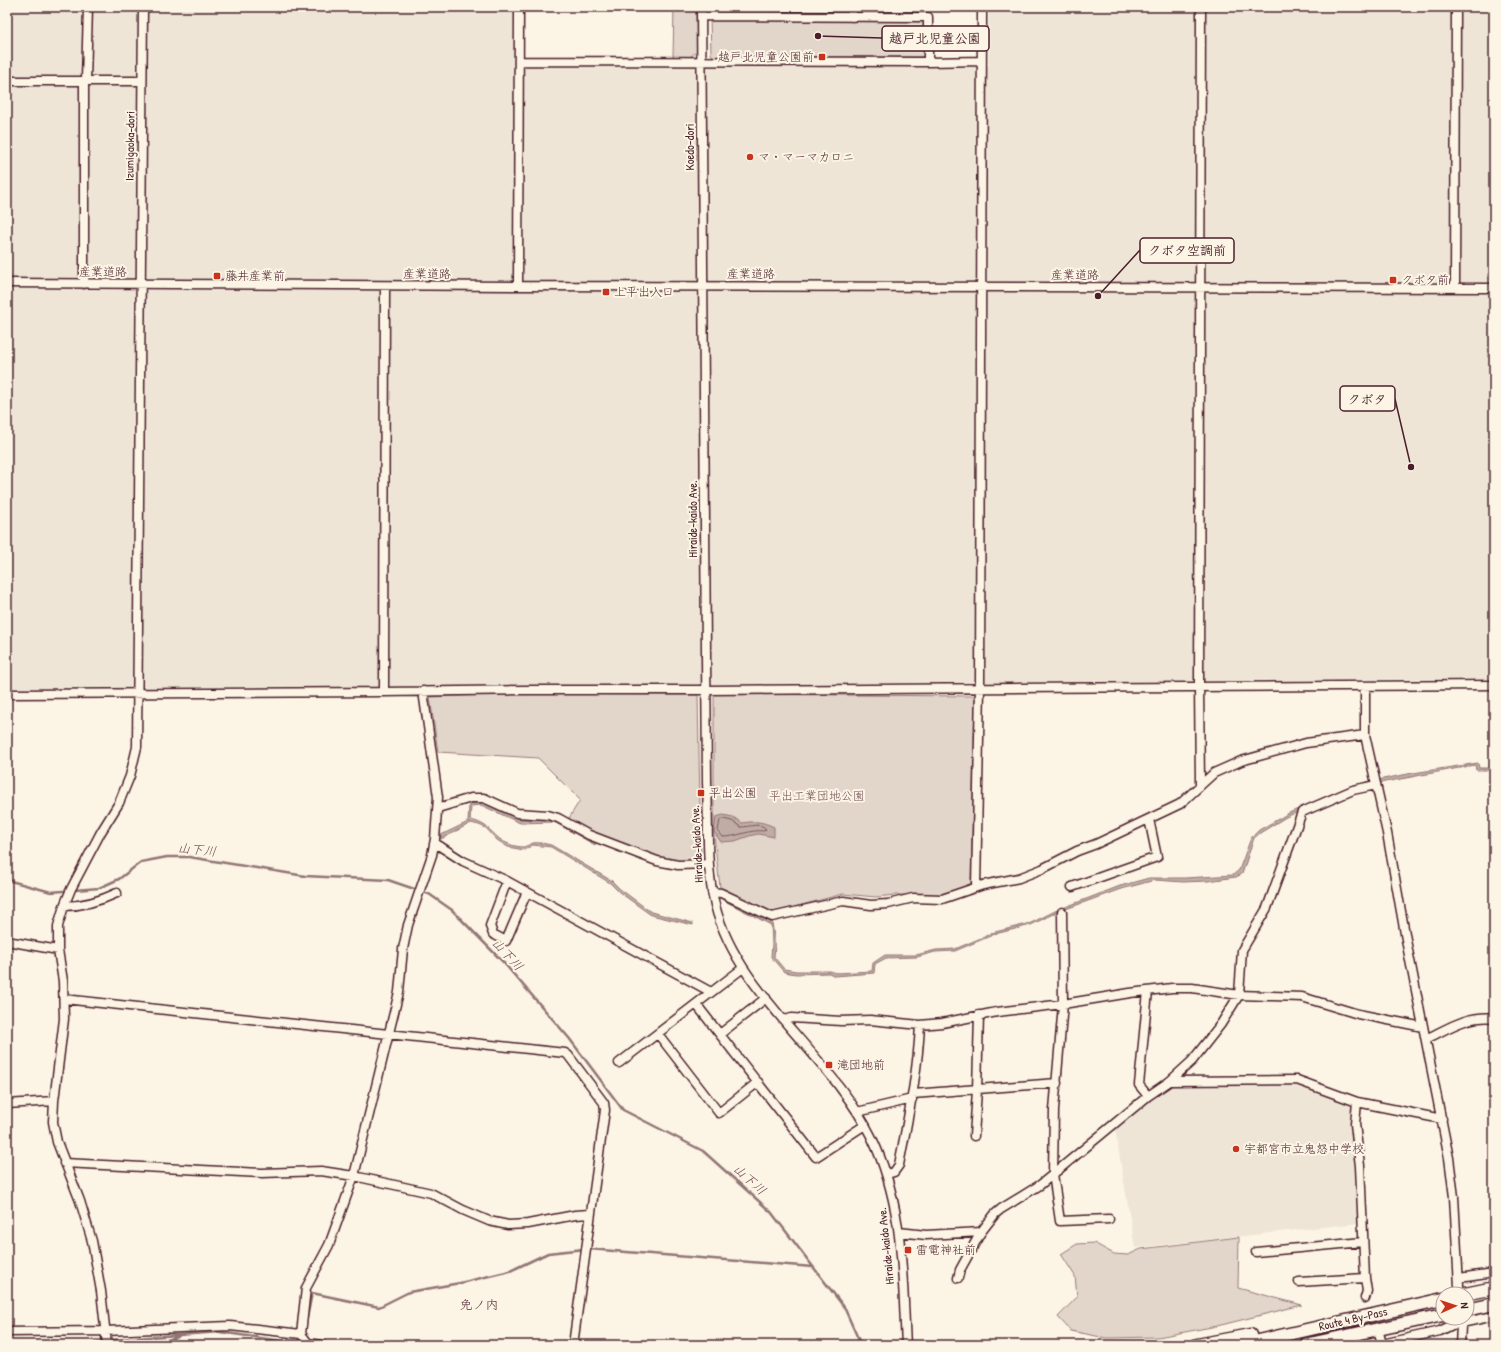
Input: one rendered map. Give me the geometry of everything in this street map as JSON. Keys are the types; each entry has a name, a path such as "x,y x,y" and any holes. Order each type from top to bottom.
{"highway":[{"path":"1475,1287 1494,1288"},
{"name":"Route 4 By-Pass","path":"1240,1345 1435,1301"},
{"path":"1475,1308 1494,1304"},
{"name":"Route 4 By-Pass","path":"1305,1345 1435,1317"},
{"path":"1197,1345 1292,1327 1332,1324"},
{"path":"1330,1345 1355,1339 1378,1329"}],"street":[{"path":"84,284 85,81 88,7"},
{"name":"Izumigaoka-dori","path":"107,1345 101,1291 92,1241 80,1201 57,1142 53,1122 54,1101 64,1019 64,999 58,950 58,926 71,889 118,803 130,776 137,747 143,7"},
{"path":"518,286 519,7"},
{"name":"Koedo-dori","path":"701,7 703,286"},
{"path":"852,7 852,17"},
{"path":"976,887 980,688 982,7"},
{"path":"1200,7 1200,785"},
{"path":"1455,288 1456,7"},
{"path":"701,16 928,17 928,62"},
{"path":"519,61 982,61"},
{"path":"7,81 142,81"},
{"name":"産業道路","path":"7,283 385,286 1494,288"},
{"path":"384,692 385,286"},
{"name":"Hiraide-kaido Ave.","path":"703,286 706,690 709,864 712,892 720,921 743,968 842,1090 865,1125 874,1143 886,1174 896,1208 899,1232 906,1345"},
{"path":"7,694 1494,685"},
{"path":"1366,686 1365,735 1387,833 1407,945 1442,1119 1454,1197 1461,1286 1494,1273"},
{"path":"322,1345 308,1343 301,1334 306,1288 329,1246 341,1216 354,1176 399,992 403,949 407,931 432,856 434,844 438,808 423,692"},
{"path":"712,892 721,893 772,917 843,901 871,905 888,904 913,898 942,899 976,887 1008,881 1042,869 1077,851 1096,844 1180,804 1214,773 1241,761 1306,743 1365,735"},
{"path":"958,1278 960,1270 981,1232 995,1214 1028,1193 1053,1174 1148,1096 1170,1081 1192,1061 1231,1011 1239,995 1242,950 1267,908 1302,812 1353,790 1376,785"},
{"path":"438,808 471,798 484,798 517,813 548,815 558,818 589,835 657,861 678,865 709,864"},
{"path":"1072,887 1157,857 1149,819"},
{"path":"434,844 438,845 463,862 507,881 711,992"},
{"path":"507,881 490,926 493,934 506,941 526,892"},
{"path":"64,906 79,906 104,899 117,893"},
{"path":"1062,912 1063,1004 1054,1110 1053,1174 1060,1221 1109,1219"},
{"path":"7,941 58,950"},
{"path":"619,1063 743,968"},
{"path":"784,1020 792,1018 841,1022 870,1020 920,1024 942,1023 997,1012 1172,988 1192,988 1239,995 1302,997 1358,1014 1423,1027"},
{"path":"1148,991 1139,1085 1148,1096"},
{"path":"720,1034 766,998"},
{"path":"64,999 565,1053 568,1055 604,1103 605,1110 573,1345"},
{"path":"696,1004 816,1157 865,1125"},
{"path":"974,1136 978,1090 979,1015"},
{"path":"1426,1039 1463,1021 1482,1016 1494,1018"},
{"path":"886,1174 894,1172 899,1165 919,1055 920,1024"},
{"path":"658,1034 719,1113 758,1082"},
{"path":"1170,1081 1297,1080 1358,1102 1442,1119"},
{"path":"857,1112 912,1097 1057,1083"},
{"path":"7,1104 54,1101"},
{"path":"1358,1102 1355,1124 1360,1166 1366,1291 1365,1298"},
{"path":"64,1163 262,1173 320,1171 354,1176 431,1192 463,1210 489,1221 508,1225 528,1224 575,1215 590,1214"},
{"path":"899,1232 926,1235 981,1232"},
{"path":"1256,1252 1363,1242"},
{"path":"1299,1282 1365,1278"},
{"path":"1378,1329 1382,1344 1440,1330 1452,1325 1494,1316"},
{"path":"7,1332 105,1331 230,1326 301,1334"},
{"path":"1460,1345 1461,1326"}],"shaded area":[{"path":"7,7 515,7 514,65 989,66 989,7 1494,7 1494,679 7,690"},
{"name":"宇都宮市立鬼怒中学校","path":"1169,1085 1299,1085 1348,1103 1353,1109 1351,1127 1356,1168 1359,1223 1135,1248 1115,1129"}],"green space":[{"path":"674,7 696,7 697,51 690,57 673,57"},
{"path":"708,7 728,7 728,14 708,13"},
{"path":"927,18 926,57 714,57 711,54 710,19"},
{"path":"518,694 698,695 701,864 678,865 566,823 580,800 538,758 438,752 430,697"},
{"name":"平出工業団地公園","path":"714,694 975,696 971,885 938,895 896,895 876,897 843,894 771,913 720,887 714,836"},
{"path":"1239,1237 1238,1288 1302,1305 1217,1326 1158,1337 1106,1338 1071,1331 1058,1317 1077,1297 1075,1276 1061,1254 1077,1244 1094,1243 1114,1254 1128,1255 1141,1249"}],"water":[{"path":"1478,763 1479,768 1494,768 1494,770 1476,770 1475,765 1353,788 1286,817 1254,838 1242,874 1236,877 1208,881 1183,882 1155,880 1118,890 1055,913 1031,925 995,934 955,951 935,952 917,957 886,958 875,964 874,973 835,976 829,973 796,974 784,972 771,957 771,925 723,900 724,898 772,922 775,945 774,957 784,969 796,971 830,971 837,973 872,971 873,963 885,955 916,955 936,950 955,949 995,932 1031,923 1055,911 1120,886 1149,878 1185,878 1233,875 1239,870 1251,838 1259,830 1289,813 1353,785 1413,773"},
{"path":"481,802 520,819 555,819 596,843 595,845 554,822 520,823 481,805 471,806 470,820 488,828 503,841 522,847 532,843 551,845 612,881 620,889 651,912 693,923 693,925 651,915 619,892 610,883 551,847 533,845 524,850 508,847 497,840 486,828 471,823 441,839 441,835 468,822 469,804"},
{"path":"723,815 733,817 742,823 758,822 770,825 774,827 774,837 758,834 735,841 721,842 714,832 716,817"}],"waterway":[{"name":"山下川","path":"7,880 51,892 99,888 119,879 141,862 167,857 189,857 305,876 388,880 429,894 452,910 503,962 569,1038 623,1110 703,1151 771,1212 844,1307 861,1345"},
{"path":"306,1323 312,1293 379,1307 409,1292 460,1283 510,1271 548,1253 584,1249"},
{"path":"589,1249 813,1267"},
{"path":"109,1340 220,1332 302,1344 303,1339"},
{"path":"155,1345 179,1336"},
{"path":"94,1345 94,1343 104,1341"}],"place":[{"name":"越戸北児童公園","path":"818,36"},
{"name":"越戸北児童公園前","path":"822,57"},
{"name":"マ・マーマカロニ","path":"750,157"},
{"name":"藤井産業前","path":"217,276"},
{"name":"クボタ前","path":"1393,280"},
{"name":"上平出入口","path":"606,292"},
{"name":"クボタ空調前","path":"1098,296"},
{"name":"クボタ","path":"1411,467"},
{"name":"平出公園","path":"701,793"},
{"name":"滝団地前","path":"829,1065"},
{"name":"宇都宮市立鬼怒中学校","path":"1236,1149"},
{"name":"雷電神社前","path":"908,1250"}],"district":[{"name":"免ノ内","path":"479,1304"}]}
